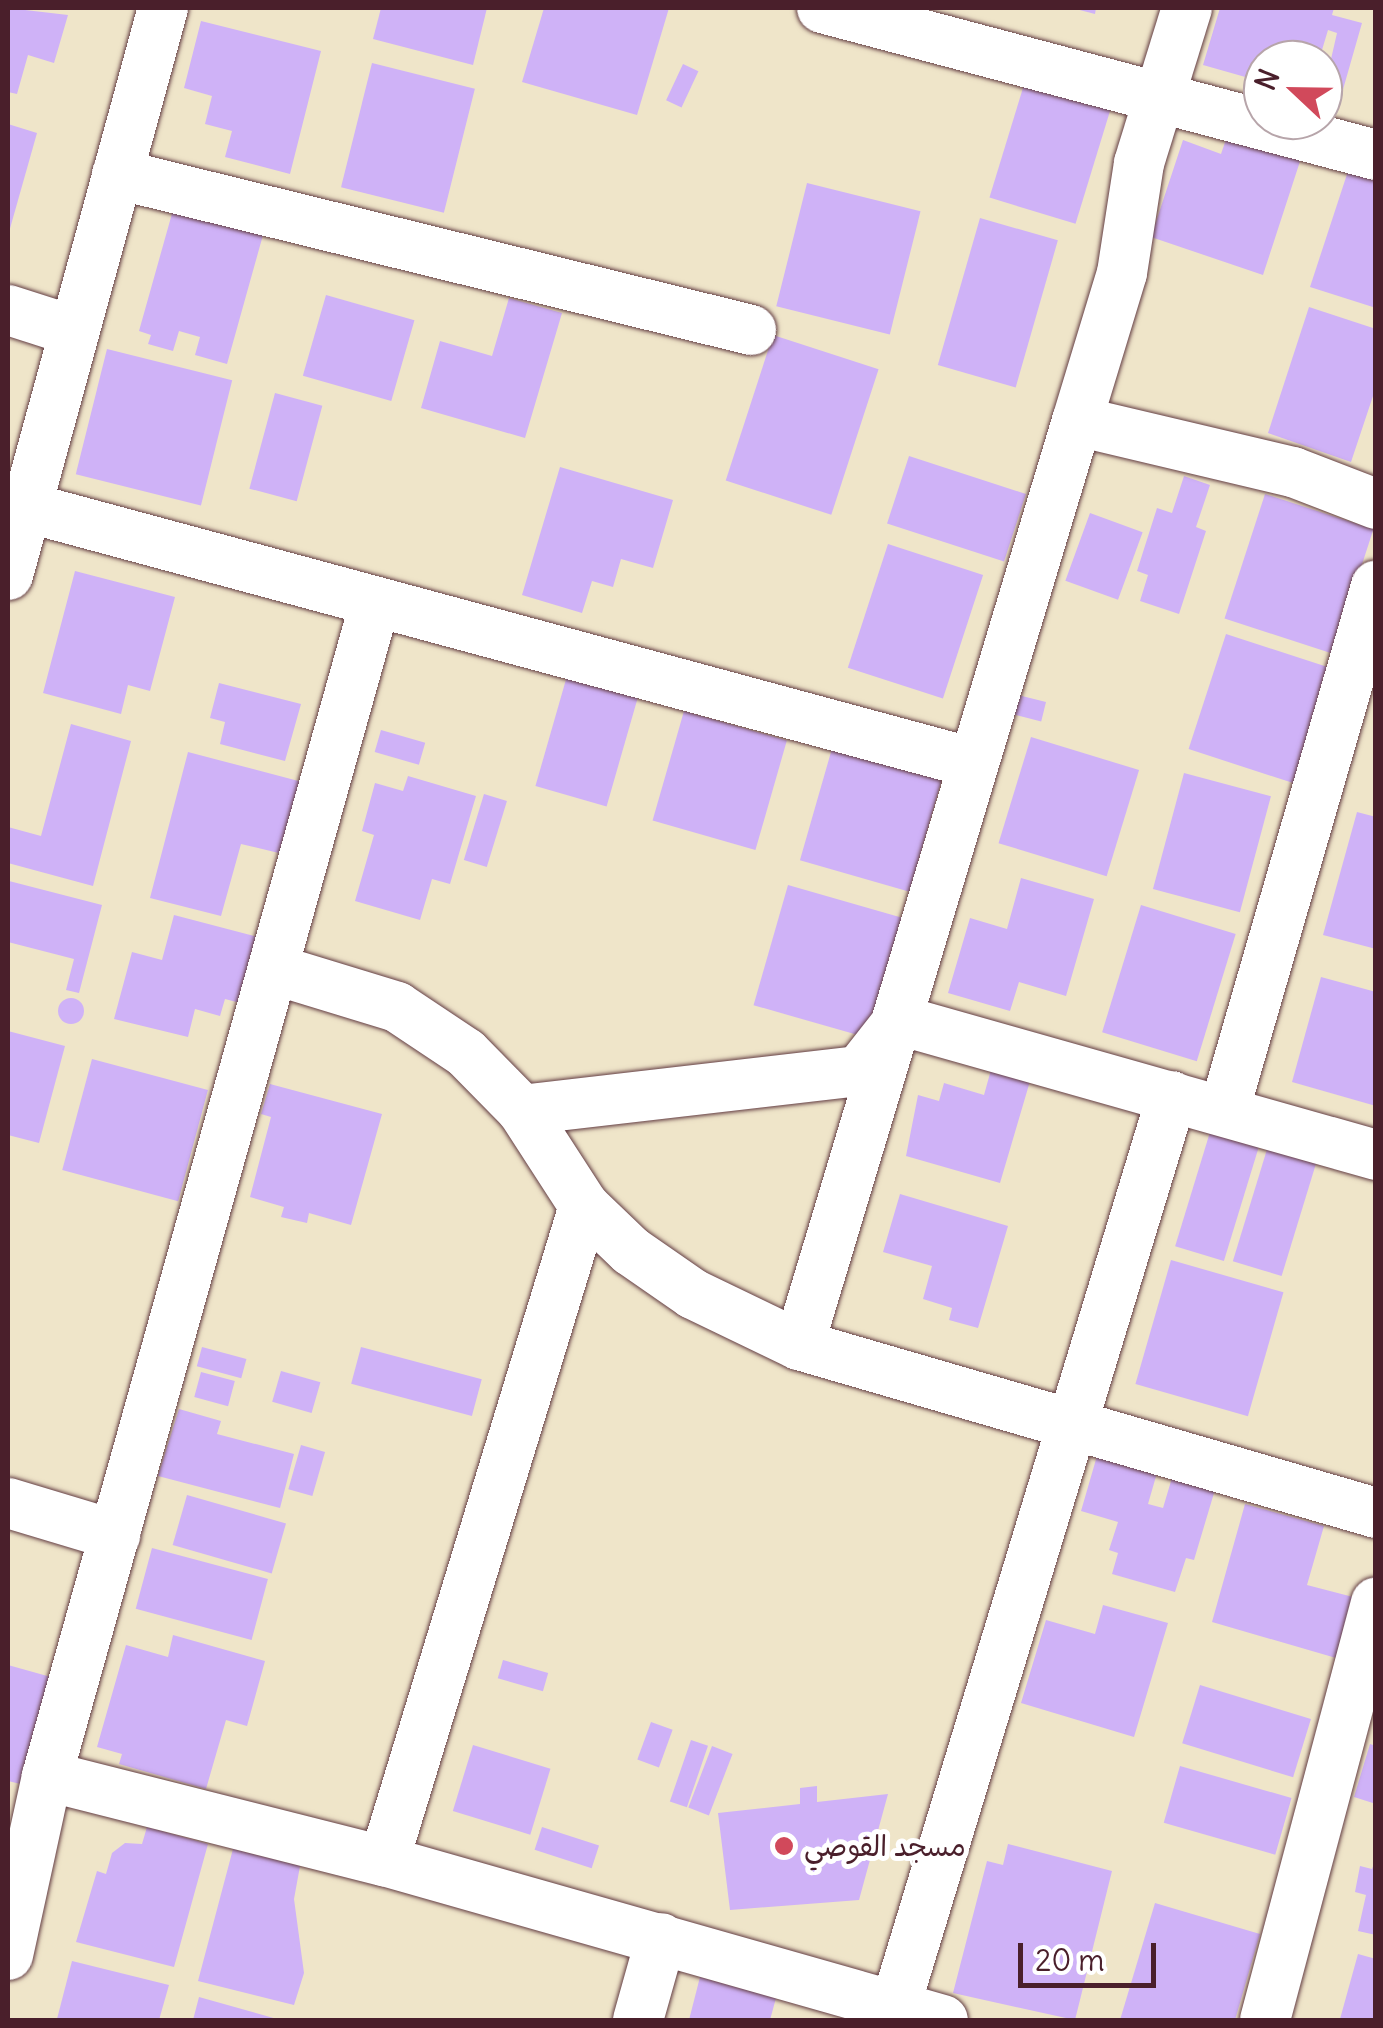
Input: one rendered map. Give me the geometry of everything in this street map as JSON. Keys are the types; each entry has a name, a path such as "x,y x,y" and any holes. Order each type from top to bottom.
{"street":[{"path":"8,575 163,8"},
{"path":"822,8 1160,94 1376,155"},
{"path":"799,1344 1122,273 1139,163 1187,8"},
{"path":"117,174 751,330"},
{"path":"8,310 74,331"},
{"path":"1077,422 1293,472 1376,504"},
{"path":"26,508 972,763"},
{"path":"1224,1111 1376,586"},
{"path":"8,1954 47,1776 375,604"},
{"path":"273,969 397,1007 466,1054 522,1110 584,1206 631,1251 692,1294 799,1344 1071,1427 1376,1513"},
{"path":"899,1020 1376,1155"},
{"path":"522,1110 860,1072 899,1020"},
{"path":"895,2007 1172,1096"},
{"path":"384,1861 584,1206"},
{"path":"8,1503 115,1535"},
{"path":"1265,2020 1376,1603"},
{"path":"47,1776 384,1861 943,2020"},
{"path":"638,2020 661,1938"}],"building":[{"path":"8,8 68,15 54,63 28,55 17,94 8,92"},
{"path":"381,8 487,8 473,65 373,39"},
{"path":"544,8 669,8 637,115 522,82"},
{"path":"1072,8 1096,8 1095,14"},
{"path":"1220,8 1334,8 1332,15 1362,23 1343,90 1343,40 1335,40 1337,33 1328,30 1325,40 1243,40 1243,76 1203,65"},
{"path":"201,21 321,51 290,174 225,157 232,131 205,124 212,96 184,88"},
{"path":"372,63 475,89 444,213 341,187"},
{"path":"683,64 698,71 682,107 666,100"},
{"path":"1026,78 1112,104 1076,224 989,198"},
{"path":"1232,122 1243,126 1243,140 1287,140 1305,146 1263,275 1151,237 1183,140 1221,154"},
{"path":"8,124 37,133 9,232 8,232"},
{"path":"1351,162 1376,170 1376,308 1310,287"},
{"path":"807,183 921,211 890,335 776,306"},
{"path":"173,210 263,235 227,364 195,355 200,337 179,331 173,351 148,344 151,335 139,331"},
{"path":"980,218 1058,240 1016,387 938,365"},
{"path":"326,295 414,320 391,401 303,376"},
{"path":"509,298 562,313 525,438 421,408 440,341 492,356"},
{"path":"1309,307 1376,329 1376,387 1351,462 1268,433"},
{"path":"773,335 879,369 831,515 726,481"},
{"path":"107,349 232,380 201,505 76,474"},
{"path":"275,393 322,406 297,501 249,489"},
{"path":"909,456 1026,494 1004,562 887,524"},
{"path":"560,467 673,500 653,568 621,559 613,587 592,581 582,613 522,595"},
{"path":"1184,476 1210,485 1196,527 1206,531 1179,614 1140,601 1148,575 1137,571 1157,508 1172,513"},
{"path":"1265,494 1373,529 1333,654 1225,619"},
{"path":"1090,513 1143,532 1118,600 1065,581"},
{"path":"888,544 983,575 943,699 848,668"},
{"path":"75,571 175,597 150,691 128,685 121,714 43,693"},
{"path":"1226,634 1334,669 1297,784 1189,749"},
{"path":"571,662 642,682 607,806 535,786"},
{"path":"219,683 301,704 285,761 220,744 225,722 210,718"},
{"path":"1014,694 1046,702 1041,721 1009,713"},
{"path":"684,711 787,740 755,850 653,821"},
{"path":"71,724 131,741 93,886 8,863 8,827 41,836"},
{"path":"381,730 425,743 419,765 375,752"},
{"path":"1031,737 1139,770 1107,876 999,843"},
{"path":"833,745 943,776 910,892 800,860"},
{"path":"188,752 306,783 287,855 241,844 221,916 150,898"},
{"path":"1184,773 1271,796 1240,912 1153,889"},
{"path":"408,776 476,796 450,884 432,879 420,920 355,901 374,835 362,831 375,783 403,791"},
{"path":"484,794 507,801 487,867 464,860"},
{"path":"1357,812 1376,817 1376,949 1323,935"},
{"path":"1021,878 1094,899 1066,996 1019,982 1010,1011 948,993 970,918 1007,929"},
{"path":"9,881 102,905 79,993 66,990 74,959 8,942"},
{"path":"788,885 908,919 874,1040 754,1005"},
{"path":"1141,905 1236,934 1197,1061 1102,1032"},
{"path":"174,915 269,940 252,1006 225,999 220,1016 195,1009 188,1037 114,1019 132,952 162,960"},
{"path":"1321,977 1376,992 1376,1106 1292,1082"},
{"path":"71,998 80,1002 84,1011 80,1020 71,1024 62,1020 58,1011 62,1002"},
{"path":"8,1031 65,1046 39,1143 8,1135"},
{"path":"92,1059 208,1090 178,1201 62,1170"},
{"path":"994,1059 1033,1071 1000,1183 906,1156 918,1095 939,1101 944,1083 984,1095"},
{"path":"270,1084 382,1114 351,1225 309,1213 307,1223 281,1217 284,1207 250,1197 271,1117 261,1114"},
{"path":"1214,1119 1263,1134 1224,1261 1175,1246"},
{"path":"1272,1133 1321,1148 1282,1276 1233,1261"},
{"path":"900,1194 1008,1226 978,1328 949,1320 952,1308 923,1299 932,1266 883,1252"},
{"path":"1171,1260 1283,1292 1248,1416 1135,1384"},
{"path":"202,1347 246,1359 241,1378 197,1366"},
{"path":"361,1347 482,1379 472,1416 351,1384"},
{"path":"281,1371 320,1382 312,1413 272,1402"},
{"path":"201,1372 235,1381 228,1406 194,1397"},
{"path":"179,1409 221,1421 217,1434 294,1454 280,1508 158,1476"},
{"path":"301,1445 325,1452 312,1496 288,1489"},
{"path":"1099,1449 1159,1466 1148,1504 1163,1508 1174,1471 1217,1483 1194,1560 1186,1558 1175,1592 1112,1574 1118,1553 1109,1550 1118,1522 1081,1511"},
{"path":"187,1495 286,1523 272,1573 173,1545"},
{"path":"1245,1504 1324,1526 1307,1585 1353,1597 1336,1658 1212,1622"},
{"path":"152,1548 268,1579 252,1640 136,1609"},
{"path":"1103,1605 1168,1623 1134,1737 1021,1703 1046,1620 1095,1634"},
{"path":"173,1635 265,1661 247,1726 226,1720 206,1789 119,1764 122,1754 97,1747 126,1645 168,1657"},
{"path":"503,1660 548,1673 543,1691 498,1678"},
{"path":"8,1665 58,1679 29,1786 8,1781"},
{"path":"1200,1685 1311,1719 1293,1777 1182,1743"},
{"path":"651,1722 673,1730 659,1767 637,1760"},
{"path":"691,1740 708,1746 687,1807 670,1801"},
{"path":"1370,1744 1376,1746 1376,1804 1354,1797"},
{"path":"473,1745 550,1769 530,1835 453,1811"},
{"path":"712,1746 733,1754 709,1816 688,1808"},
{"path":"1180,1766 1292,1798 1275,1855 1164,1823"},
{"path":"817,1786 817,1802 888,1794 859,1900 730,1910 718,1813 800,1804 800,1788"},
{"path":"147,1827 208,1844 174,1967 76,1942 97,1871 106,1874 112,1853 125,1843 142,1844"},
{"path":"542,1827 599,1846 592,1868 535,1850"},
{"path":"1008,1844 1112,1871 1075,2020 953,1993 987,1861 1003,1865"},
{"path":"233,1849 300,1866 294,1899 304,1973 294,2005 198,1981"},
{"path":"1376,1858 1376,1935 1358,1931 1366,1895 1355,1892 1360,1866 1372,1869"},
{"path":"1155,1903 1260,1934 1235,2020 1120,2020"},
{"path":"1358,1954 1376,1959 1376,2020 1340,2019"},
{"path":"72,1961 169,1985 159,2020 57,2019"},
{"path":"700,1977 776,1998 770,2020 689,2020"},
{"path":"199,1997 277,2019 277,2020 193,2020"}],"place":[{"name":"مسجد القوصي","path":"784,1846"}]}
